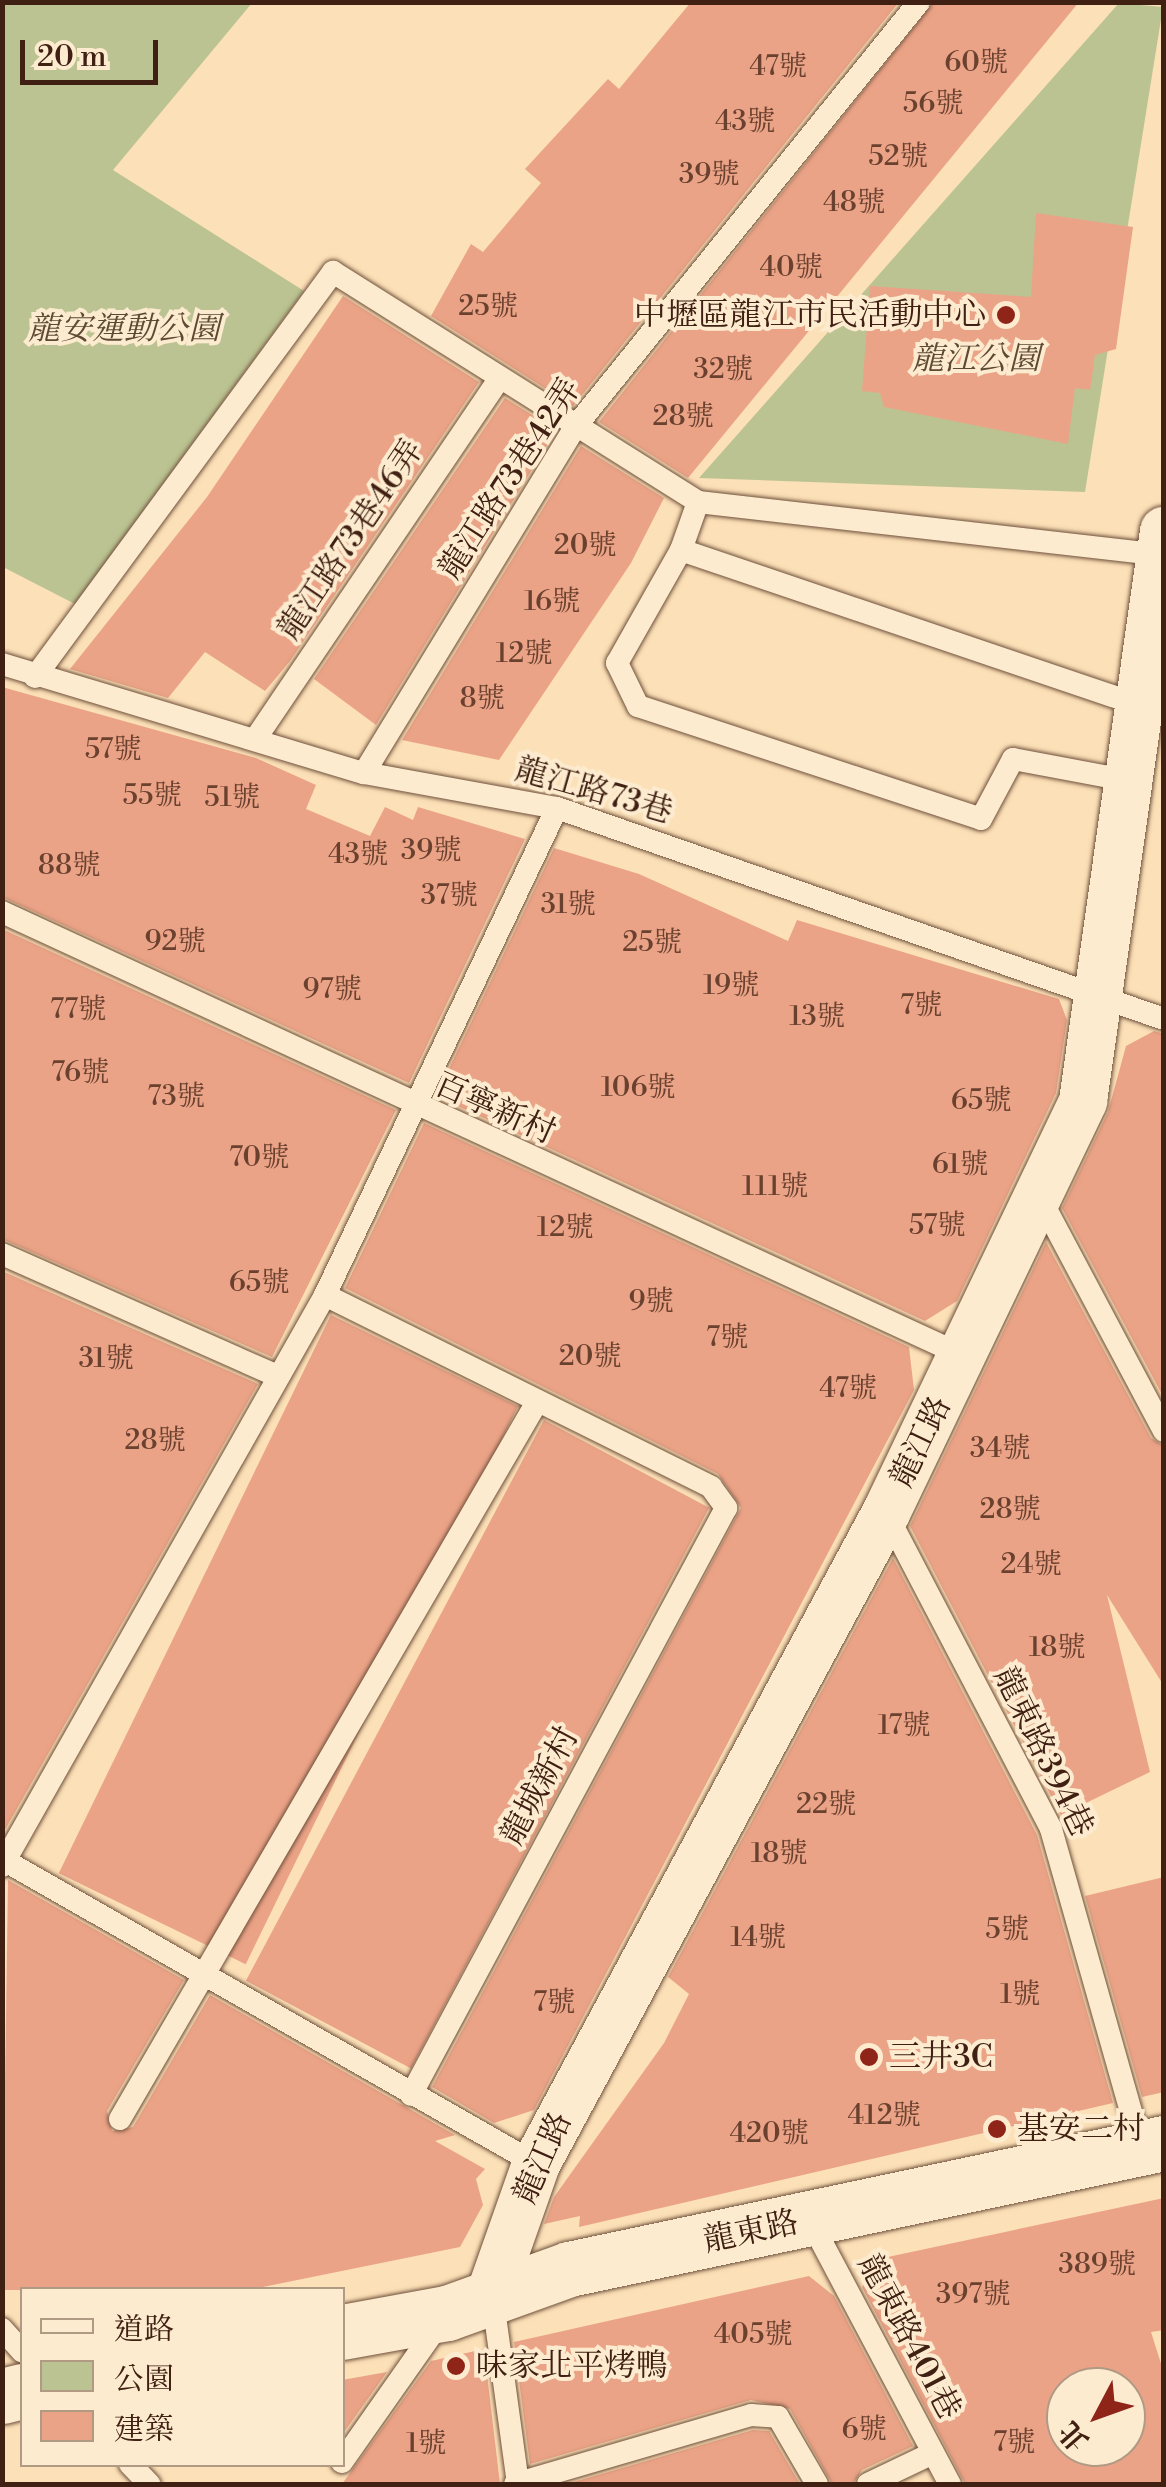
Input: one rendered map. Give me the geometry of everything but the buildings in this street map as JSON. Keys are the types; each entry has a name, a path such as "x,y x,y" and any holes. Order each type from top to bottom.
{"street":[{"name":"龍江路","path":"469,2302 536,2164 886,1512 1084,1101 1142,745 1162,546"},
{"name":"龍東路","path":"345,2331 810,2220 1152,2146"}],"lane":[{"name":"龍江路73巷42弄","path":"364,773 576,426 919,2"},
{"path":"35,677 333,272 698,502 1162,546"},
{"name":"龍江路73巷46弄","path":"256,738 500,378"},
{"path":"698,502 681,550 618,663 638,706 982,819 1013,760 1142,745"},
{"path":"681,550 1142,745"},
{"name":"龍江路73巷","path":"2,664 364,773 558,808 1102,992 1164,1019"},
{"path":"536,2164 4,1862 273,1374 326,1295 420,1111 558,808"},
{"name":"百寧新村","path":"2,912 420,1111 964,1356"},
{"path":"1038,1196 1164,1431"},
{"path":"2,1254 273,1374"},
{"path":"120,2119 537,1402 326,1295"},
{"name":"龍城新村","path":"411,2095 726,1508 711,1487 537,1402"},
{"name":"龍東路394巷","path":"886,1512 1052,1830 1152,2146"},
{"name":"龍東路401巷","path":"810,2220 950,2484"},
{"path":"345,2459 469,2302"},
{"path":"469,2302 516,2484 751,2415 778,2416 816,2484"},
{"path":"2,2329 20,2350"},
{"path":"868,2484 933,2453"}],"green space":[{"name":"龍安運動公園","path":"2,3 252,3 113,170 304,291 75,604 3,567"},
{"name":"龍江公園","path":"1119,3 1163,7 1085,492 699,478"}],"place":[{"name":"中壢區龍江市民活動中心","path":"1006,315"},
{"name":"三井3C","path":"869,2057"},
{"name":"基安二村","path":"997,2129"},
{"name":"味家北平烤鴨","path":"456,2366"}]}
